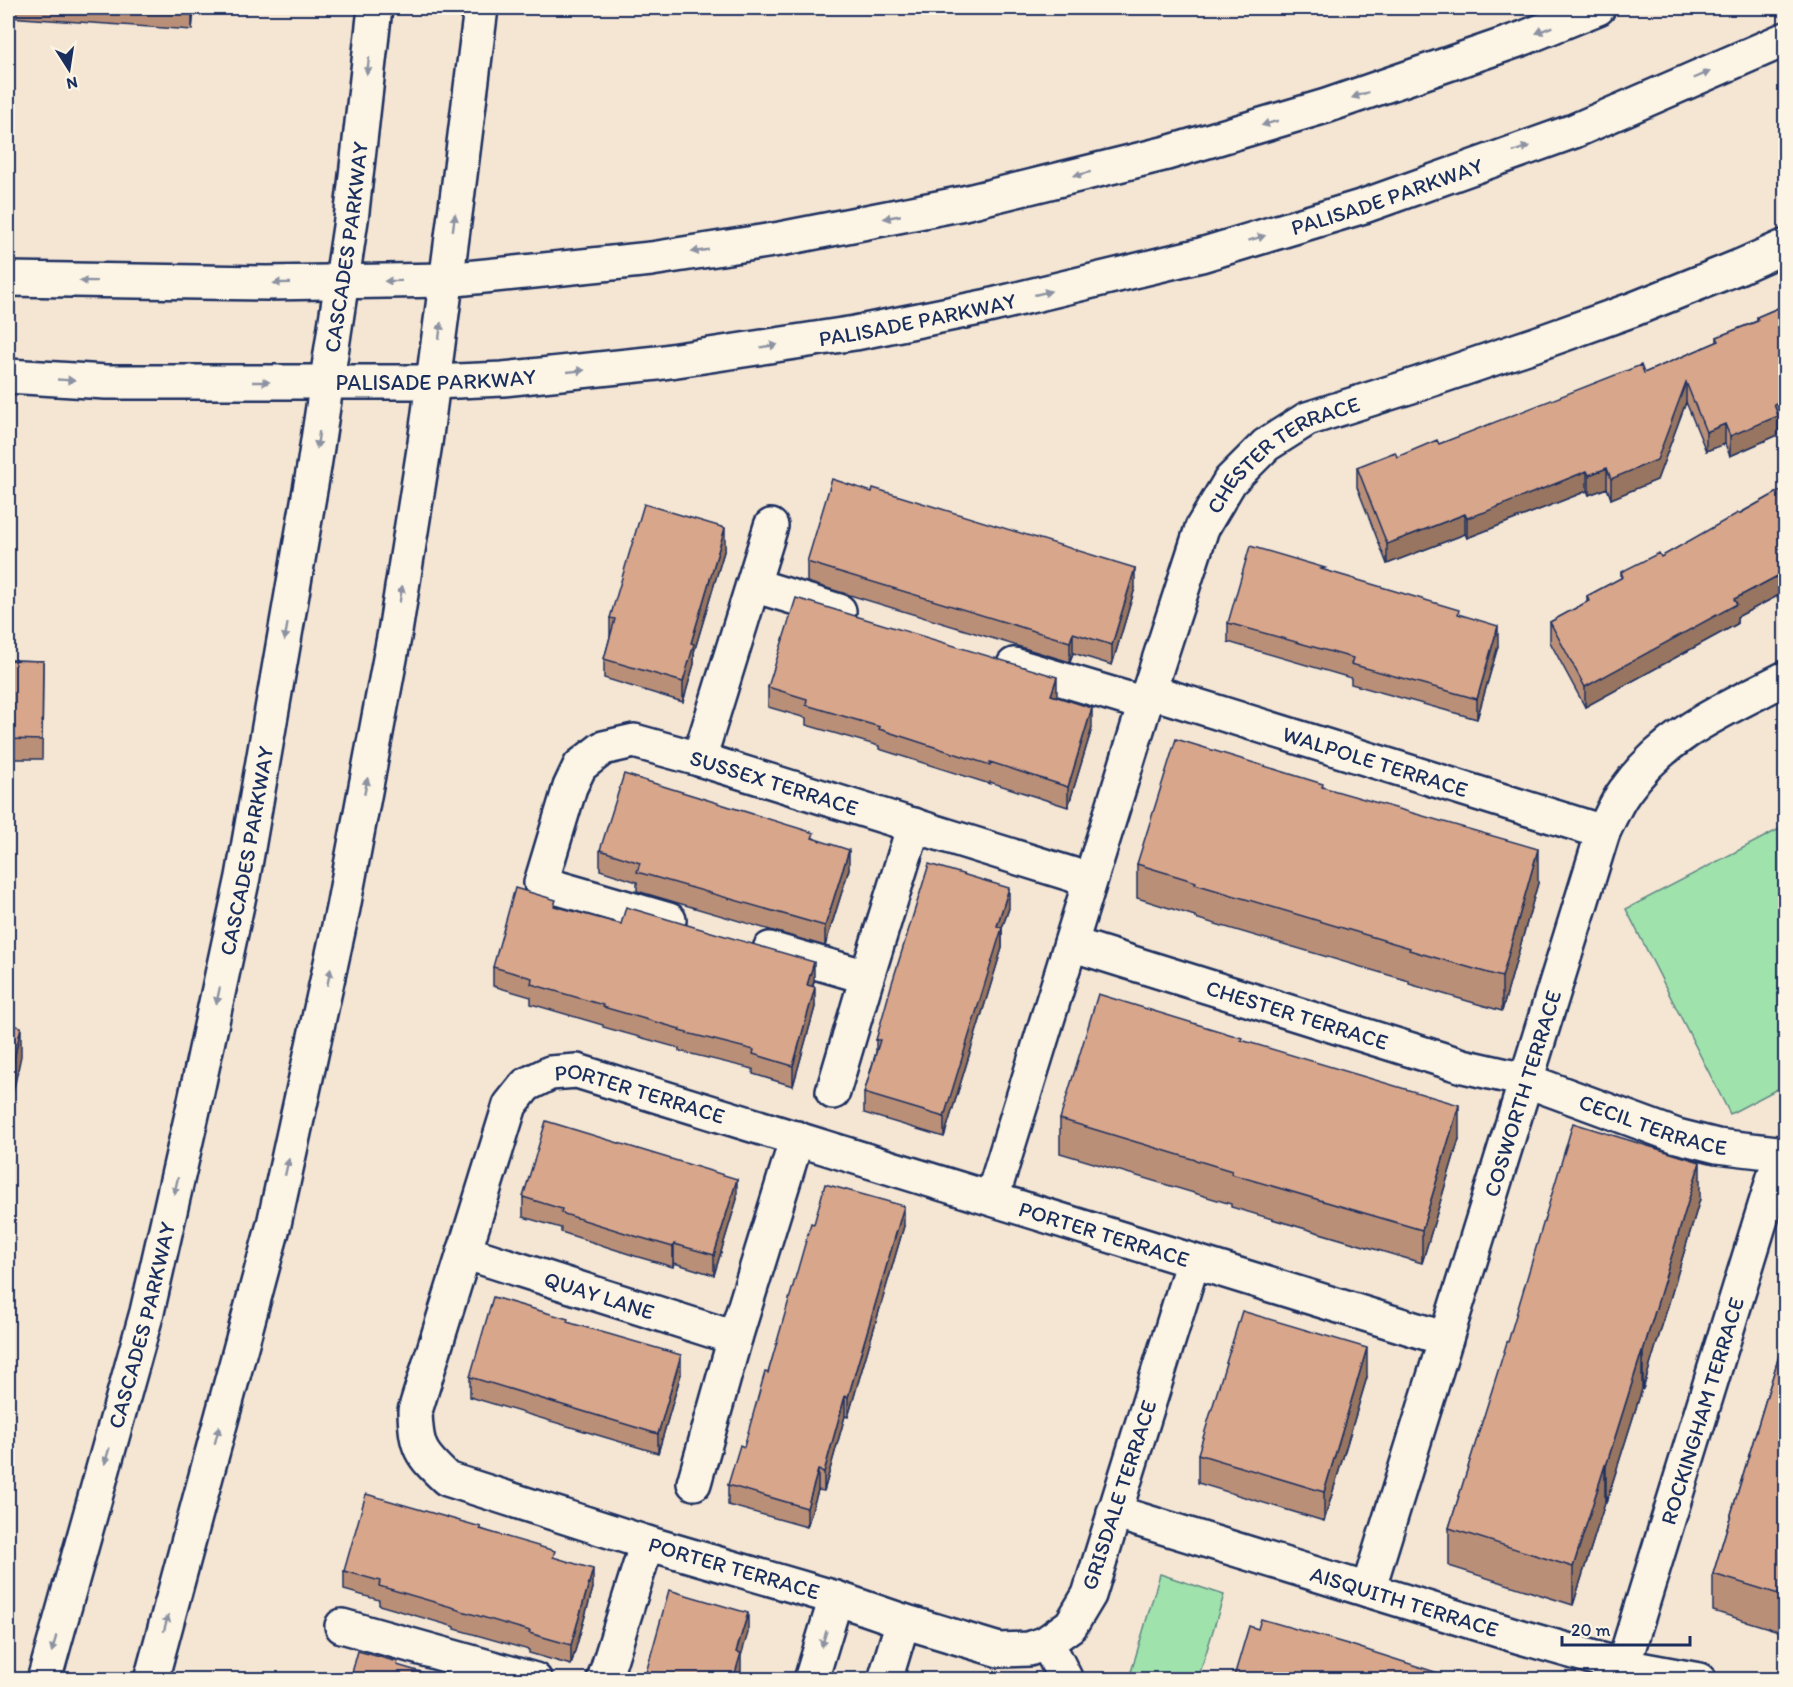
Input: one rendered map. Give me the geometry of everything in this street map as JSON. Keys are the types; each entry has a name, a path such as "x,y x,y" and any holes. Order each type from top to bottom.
{"street":[{"name":"CASCADES PARKWAY","path":"44,1680 147,1312 243,877 314,467 351,220 375,8"},
{"path":"151,1680 274,1224 346,896 394,632 434,382 481,8"},
{"path":"8,279 255,283 446,280 651,259 780,239 963,203 1167,153 1326,106 1524,38 1598,8"},
{"name":"PALISADE PARKWAY","path":"8,376 106,382 434,382 503,379 657,363 855,333 984,307 1201,255 1364,206 1574,131 1785,39"},
{"name":"CHESTER TERRACE","path":"992,1198 1202,528 1230,481 1266,445 1307,419 1418,384 1634,309 1785,246"},
{"path":"699,759 771,526"},
{"path":"753,585 865,619"},
{"name":"WALPOLE TERRACE","path":"988,657 1147,698 1603,832"},
{"name":"COSWORTH TERRACE","path":"1368,1590 1603,832 1624,792 1655,755 1692,726 1785,678"},
{"name":"SUSSEX TERRACE","path":"698,928 541,883 570,787 580,766 603,748 634,741 1090,880"},
{"path":"834,1092 914,825"},
{"path":"743,941 867,977"},
{"name":"CHESTER TERRACE","path":"1071,944 1463,1066 1526,1080"},
{"name":"PORTER TERRACE","path":"836,1598 647,1543 447,1479 426,1460 416,1437 415,1411 510,1105 526,1085 550,1073 577,1071 1446,1339"},
{"name":"CECIL TERRACE","path":"1526,1080 1677,1136 1717,1146 1783,1154"},
{"path":"694,1483 735,1338 797,1138"},
{"name":"ROCKINGHAM TERRACE","path":"1623,1666 1783,1154"},
{"name":"QUAY LANE","path":"464,1252 735,1338"},
{"name":"GRISDALE TERRACE","path":"836,1598 999,1650 1029,1649 1046,1643 1071,1625 1089,1595 1193,1261"},
{"name":"AISQUITH TERRACE","path":"1114,1512 1521,1637 1623,1666 1699,1680"},
{"path":"604,1680 647,1543"},
{"path":"812,1680 836,1598"},
{"path":"885,1680 903,1621"},
{"path":"342,1626 535,1680"},
{"path":"1046,1643 1066,1680"}],"green space":[{"path":"1785,826 1785,1085 1730,1114 1626,909"},
{"path":"1160,1574 1224,1595 1198,1679 1129,1679"}],"building":[{"path":"1785,305 1785,399 1774,404 1778,416 1730,436 1725,424 1706,432 1686,382 1657,460 1611,479 1607,468 1589,475 1587,471 1485,512 1467,518 1465,514 1387,544 1357,467 1395,452 1397,457 1437,440 1439,444 1641,365 1644,373 1719,341 1717,337 1758,321 1757,317"},
{"path":"832,479 872,492 873,488 1135,568 1112,645 1073,633 1070,642 807,562"},
{"path":"1785,488 1785,572 1734,599 1737,604 1585,687 1550,622 1589,601 1587,596 1623,577 1621,572 1659,553 1661,557"},
{"path":"644,504 725,528 691,643 694,644 683,682 604,659 615,619 610,618"},
{"path":"1250,546 1459,610 1458,614 1498,626 1477,699 1351,664 1353,658 1228,623"},
{"path":"796,598 1057,677 1051,695 1092,708 1068,787 990,762 990,765 879,729 880,727 806,705 807,699 768,687"},
{"path":"8,660 43,661 42,740 8,739"},
{"path":"1176,739 1323,784 1322,787 1538,849 1502,977 1195,884 1196,882 1137,864"},
{"path":"624,774 814,833 812,838 849,850 825,926 637,872 640,863 600,850"},
{"path":"929,864 1009,888 997,926 1002,928 944,1117 864,1093 880,1040 876,1040 892,983"},
{"path":"515,888 556,900 554,906 621,924 626,907 814,962 807,985 815,987 793,1066 753,1054 754,1050 679,1031 680,1029 531,984 532,978 493,967"},
{"path":"1098,994 1242,1038 1241,1040 1459,1105 1422,1230 1231,1174 1232,1171 1060,1119"},
{"path":"8,1024 21,1027 8,1087"},
{"path":"546,1121 737,1179 714,1255 674,1244 673,1247 635,1236 561,1213 562,1209 523,1197"},
{"path":"1573,1123 1700,1162 1643,1351 1573,1567 1449,1528 1508,1342"},
{"path":"825,1184 904,1206 824,1472 818,1470 807,1508 728,1485 740,1445 744,1447 765,1372 768,1373 811,1223 814,1224"},
{"path":"493,1297 568,1319 567,1322 681,1355 658,1434 470,1377"},
{"path":"1242,1311 1367,1348 1324,1492 1198,1454"},
{"path":"1785,1336 1785,1596 1713,1574"},
{"path":"366,1494 555,1551 553,1557 593,1569 571,1645 379,1586 380,1581 344,1571"},
{"path":"669,1590 748,1613 736,1652 741,1653 733,1680 644,1680"},
{"path":"1261,1619 1460,1680 1233,1680 1249,1626 1258,1629"},
{"path":"358,1651 398,1662 397,1665 448,1680 350,1680"}]}
